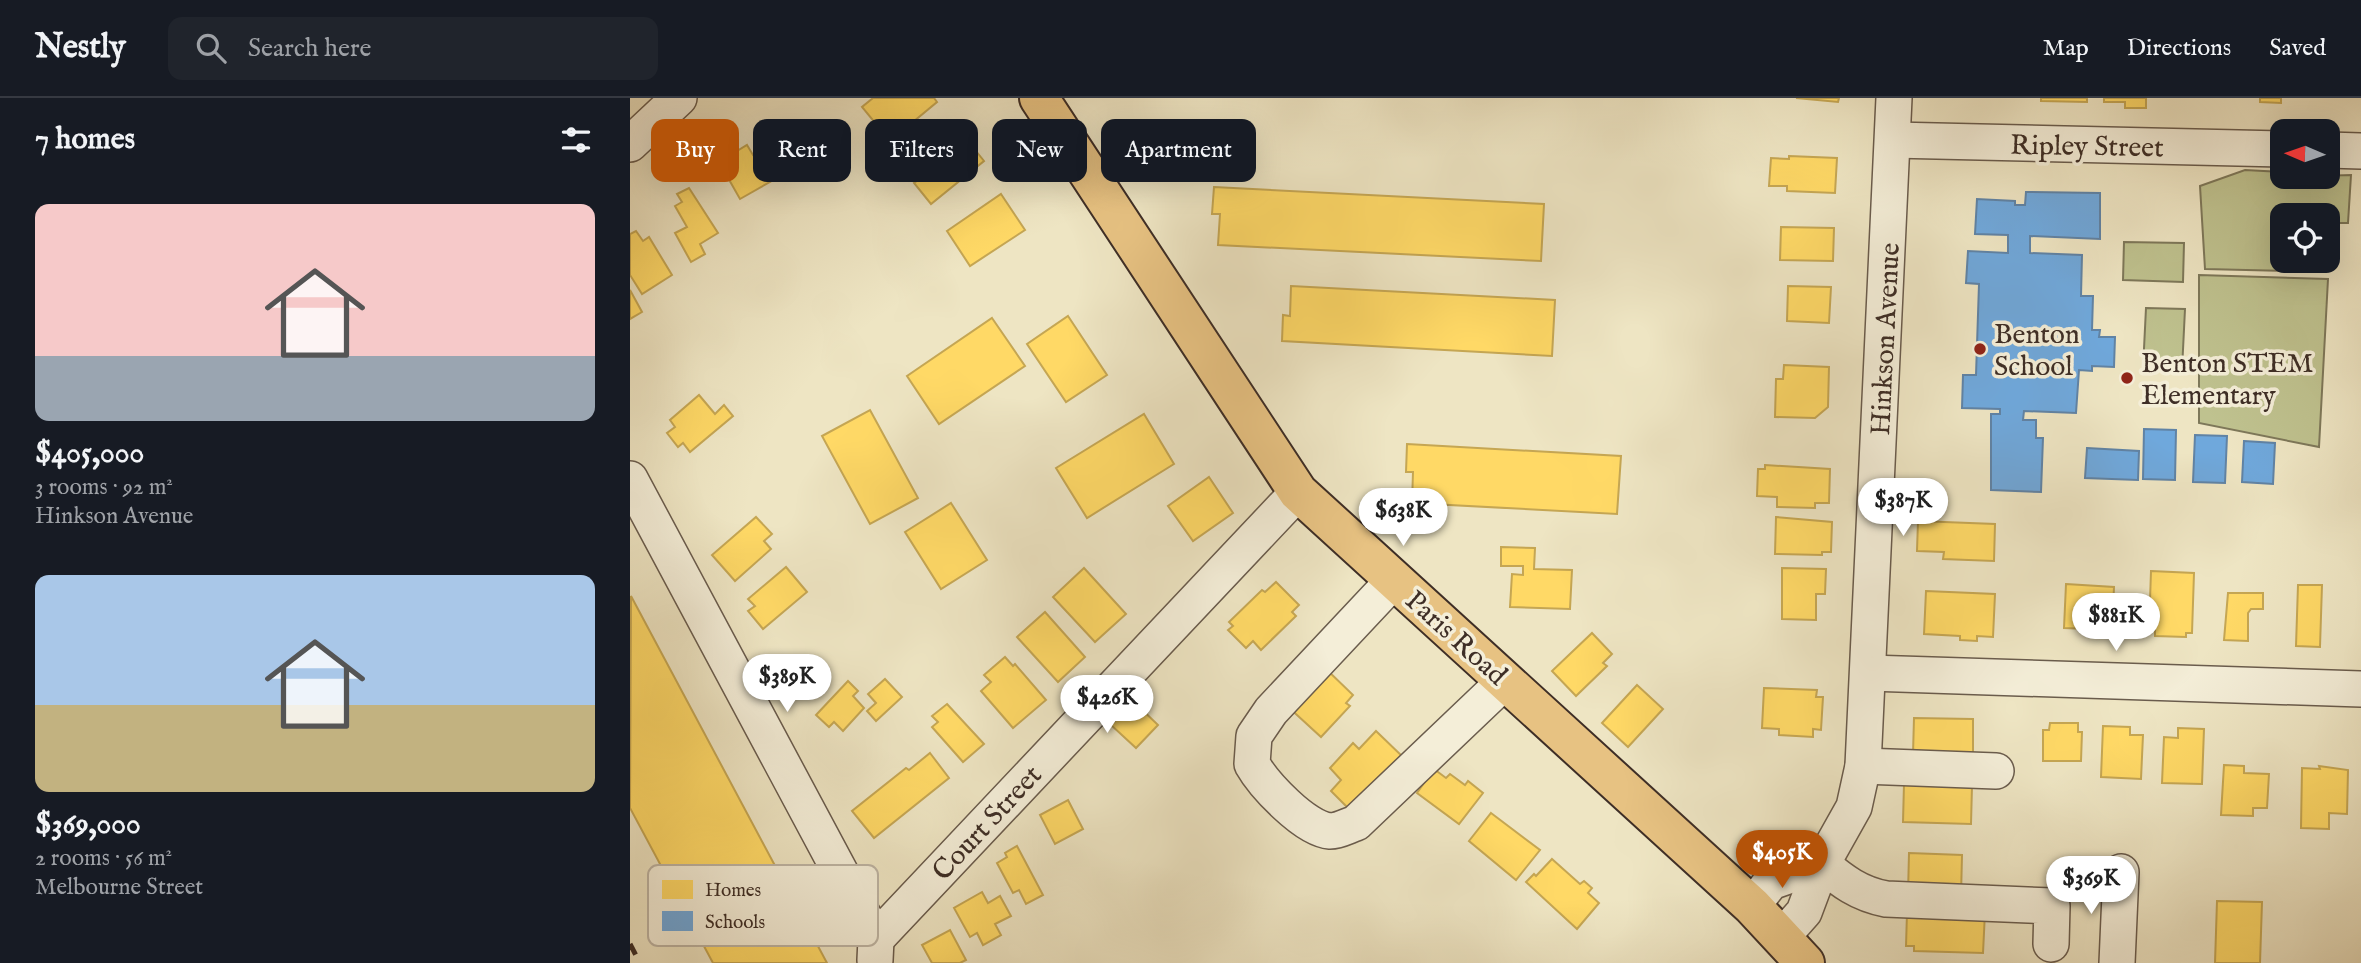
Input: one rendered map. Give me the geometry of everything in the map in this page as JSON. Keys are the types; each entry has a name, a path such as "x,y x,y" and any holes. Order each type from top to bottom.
{"main road":[{"name":"Paris Road","path":"1039,98 1298,492 1752,906 1793,951"}],"street":[{"path":"630,144 679,98"},
{"name":"Hinkson Avenue","path":"1793,951 1822,864 1854,807 1863,766 1894,98"},
{"name":"Ripley Street","path":"1893,140 2270,149"},
{"path":"2340,150 2361,151"},
{"path":"630,479 830,865"},
{"name":"Court Street","path":"875,951 1298,492"},
{"path":"1394,580 1271,711 1254,736 1252,764 1298,815 1326,831 1338,830 1356,823 1505,681"},
{"path":"1869,673 2361,689"},
{"path":"1863,766 1996,771"},
{"path":"1752,906 1771,882 1822,864 1846,884 1866,895 1886,899 2052,906 2051,944"},
{"path":"2117,963 2121,872"}],"green space":[{"path":"2245,170 2270,171 2270,189 2340,189 2340,175 2351,175 2348,223 2340,223 2340,203 2270,203 2270,271 2205,269 2200,186"},
{"path":"2124,242 2184,243 2183,282 2123,280"},
{"path":"2199,275 2328,279 2319,447 2199,423"},
{"path":"2146,308 2185,309 2182,370 2143,369"}],"building: Homes":[{"path":"873,98 934,98 937,102 917,119 872,119 862,107"},
{"path":"1796,98 1839,98 1838,102"},
{"path":"2041,98 2087,98 2087,102 2041,101"},
{"path":"2104,98 2146,98 2146,108 2125,108 2125,102 2104,102"},
{"path":"2260,98 2281,98 2281,103 2260,102"},
{"path":"747,145 753,155 753,182 770,182 740,199 730,182 739,182 739,150"},
{"path":"978,154 984,161 978,166"},
{"path":"1789,156 1837,158 1835,193 1787,191 1787,186 1769,186 1771,158 1789,159"},
{"path":"915,182 958,182 931,204"},
{"path":"1214,187 1544,204 1541,261 1218,245 1220,214 1212,214"},
{"path":"689,188 718,233 700,244 705,254 691,262 675,233 687,227 675,206 682,202 677,194"},
{"path":"1001,194 1025,230 970,266 947,231"},
{"path":"1781,227 1834,228 1833,261 1780,260"},
{"path":"636,231 643,241 649,237 672,275 642,294 630,275 630,234"},
{"path":"1291,286 1555,300 1552,356 1282,341 1283,315 1290,316"},
{"path":"1788,286 1831,287 1829,323 1787,321"},
{"path":"630,290 642,312 630,319"},
{"path":"1068,316 1107,375 1066,402 1027,344"},
{"path":"992,318 1025,366 939,424 907,376"},
{"path":"1784,365 1829,367 1828,407 1815,418 1775,417 1776,379 1783,379"},
{"path":"699,395 715,414 724,405 733,416 690,452 683,443 678,447 667,433 675,427 670,420"},
{"path":"870,410 918,498 870,524 822,436"},
{"path":"1144,414 1174,464 1087,518 1056,468"},
{"path":"1407,444 1621,456 1617,514 1412,503 1413,472 1406,472"},
{"path":"1765,465 1830,469 1829,503 1815,503 1815,508 1777,507 1777,497 1757,496 1758,469 1765,469"},
{"path":"1209,477 1233,513 1193,541 1168,506"},
{"path":"951,503 987,560 941,589 905,532"},
{"path":"756,517 772,534 764,541 771,549 735,581 712,555"},
{"path":"1776,517 1832,522 1831,552 1822,552 1822,555 1775,554"},
{"path":"1918,521 1995,524 1994,561 1943,559 1944,552 1917,551"},
{"path":"1501,547 1535,548 1534,569 1572,570 1570,609 1510,607 1512,574 1523,575 1523,566 1501,566"},
{"path":"786,567 807,592 763,629 748,611 755,606 748,599"},
{"path":"1084,568 1126,614 1095,642 1053,597"},
{"path":"1782,568 1826,569 1825,594 1816,594 1816,620 1782,619"},
{"path":"2151,571 2194,573 2192,633 2186,633 2186,637 2155,636 2155,630 2149,630"},
{"path":"1276,582 1299,605 1292,612 1296,616 1261,650 1253,641 1246,648 1228,630 1233,626 1229,622 1262,590 1265,592"},
{"path":"2066,584 2114,587 2112,630 2064,628"},
{"path":"2298,585 2322,585 2320,647 2296,646"},
{"path":"1926,591 1995,594 1993,637 1977,636 1977,641 1960,640 1960,636 1924,634"},
{"path":"2228,593 2263,593 2263,609 2251,609 2248,613 2248,641 2224,640"},
{"path":"631,596 775,865 661,865 630,808"},
{"path":"1045,612 1085,657 1058,682 1017,637"},
{"path":"1592,633 1612,654 1603,663 1607,666 1576,696 1552,671"},
{"path":"1005,657 1013,666 1015,664 1046,700 1013,728 981,691 991,682 984,675"},
{"path":"1324,667 1353,695 1346,703 1350,706 1321,737 1285,704"},
{"path":"885,679 902,697 876,721 867,711 876,703 868,694"},
{"path":"848,681 858,691 853,696 864,708 843,731 834,722 829,727 816,715"},
{"path":"1637,685 1663,709 1628,747 1602,723"},
{"path":"1764,688 1817,690 1816,697 1823,697 1821,730 1813,729 1813,737 1779,735 1779,729 1762,728"},
{"path":"1133,701 1158,725 1136,748 1111,725"},
{"path":"947,704 984,744 963,762 932,727 938,722 932,716"},
{"path":"1914,718 1973,719 1973,755 1913,754"},
{"path":"2050,723 2078,723 2078,732 2082,732 2081,761 2043,761 2043,730 2049,730"},
{"path":"2103,726 2130,727 2130,735 2143,735 2141,779 2101,777"},
{"path":"2178,728 2204,729 2202,784 2162,783 2164,737 2178,738"},
{"path":"1376,731 1405,759 1349,809 1331,791 1341,780 1330,768 1353,743 1359,749"},
{"path":"930,753 949,778 874,838 852,811 906,768 909,770"},
{"path":"2224,765 2244,766 2244,773 2269,774 2267,808 2253,808 2253,816 2221,815"},
{"path":"2319,766 2348,770 2347,814 2329,813 2329,829 2301,828 2302,768 2320,769"},
{"path":"1434,769 1446,778 1450,774 1465,785 1468,781 1483,793 1459,824 1417,793"},
{"path":"1904,784 1972,786 1971,824 1903,822"},
{"path":"1068,800 1083,829 1055,844 1040,815"},
{"path":"1491,813 1540,850 1516,880 1469,841"},
{"path":"1017,846 1043,895 1026,904 1019,890 1013,893 997,863 1007,857 1005,853"},
{"path":"1909,853 1962,855 1961,896 1908,894"},
{"path":"1552,859 1580,884 1584,881 1592,888 1588,893 1599,903 1577,929 1526,882 1534,874 1536,876"},
{"path":"982,892 988,903 1000,896 1011,916 995,924 1001,935 983,945 977,933 970,937 954,908"},
{"path":"2217,901 2262,902 2260,963 2215,963"},
{"path":"1985,912 1983,953 1914,951 1914,946 1906,946 1907,913"},
{"path":"950,930 966,960 960,963 932,963 922,945"},
{"path":"704,946 818,946 827,963 713,963"}],"building: Schools":[{"name":"Benton STEM Elementary","path":"2026,192 2100,193 2100,239 2030,236 2030,253 2082,255 2081,296 2093,296 2092,330 2100,330 2099,337 2115,337 2114,367 2092,366 2092,371 2079,370 2076,413 2024,411 2023,420 2036,420 2036,438 2043,438 2041,492 1991,490 1991,414 2000,414 2000,409 1962,408 1963,375 1976,375 1979,284 1966,283 1968,251 2008,253 2008,235 1975,234 1977,199 2015,201 2015,205 2025,205"},
{"path":"2144,429 2176,430 2175,480 2143,479"},
{"path":"2195,435 2227,436 2225,483 2193,482"},
{"path":"2244,441 2275,443 2273,484 2242,482"},
{"path":"2087,448 2139,451 2138,480 2085,478"}],"railway":[{"path":"630,944 640,963"}],"place":[{"name":"Benton School","path":"1980,349"},
{"name":"Benton STEM Elementary","path":"2127,378"}]}
